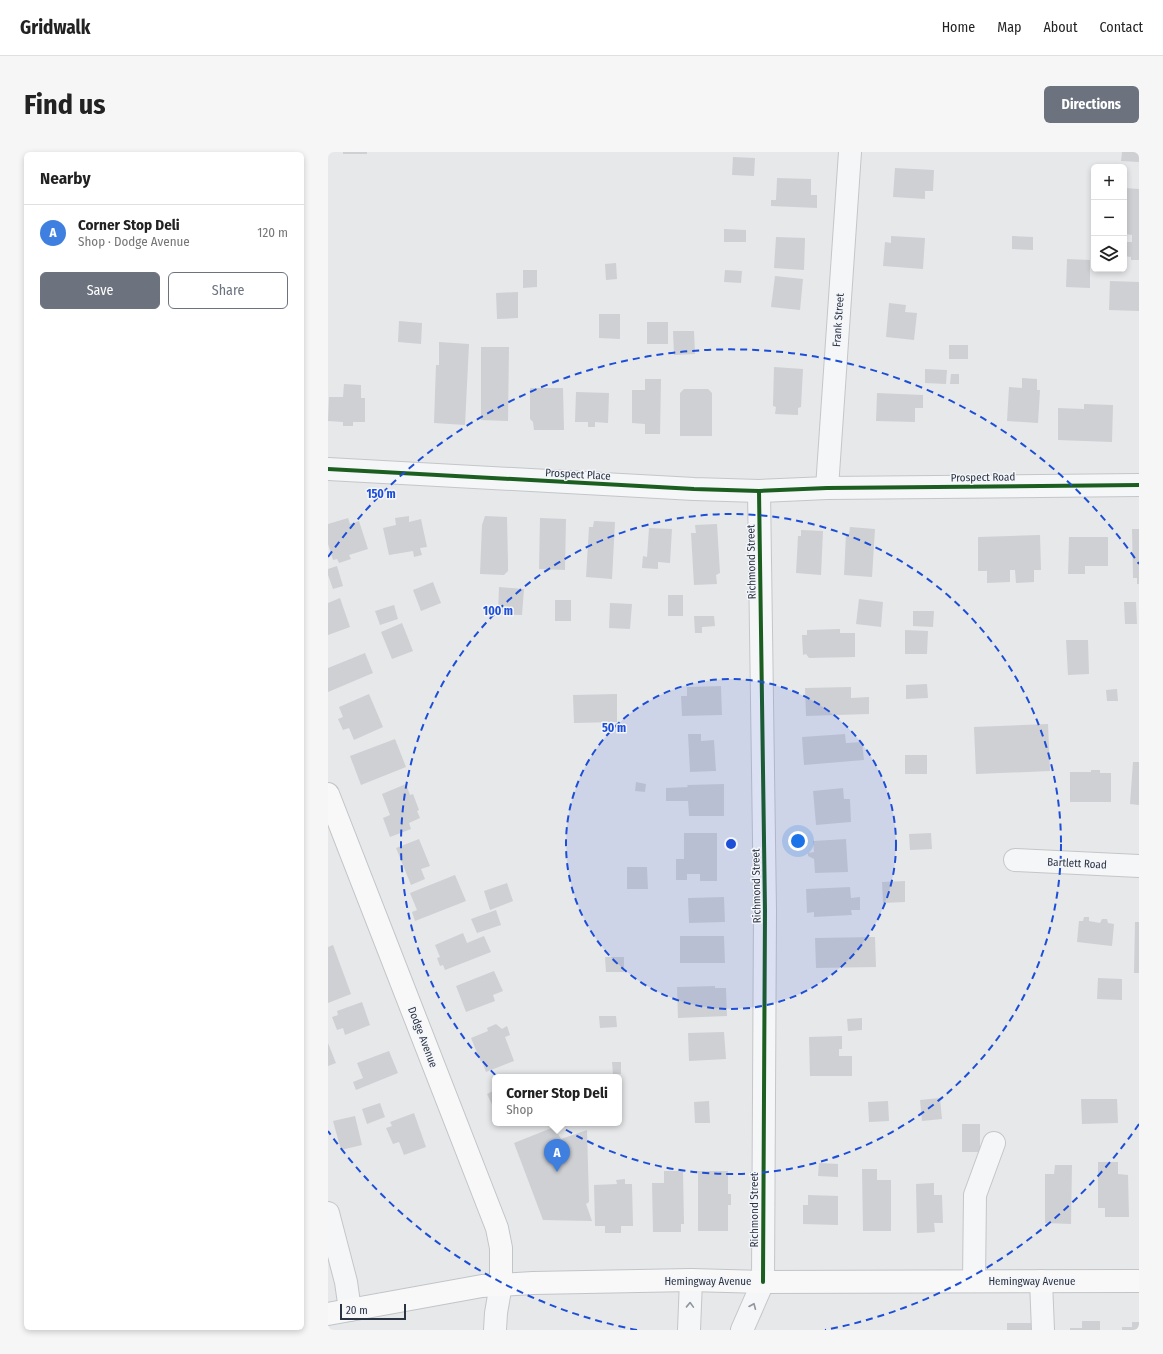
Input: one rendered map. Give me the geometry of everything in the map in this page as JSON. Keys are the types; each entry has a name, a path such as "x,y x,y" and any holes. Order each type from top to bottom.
{"main road":[{"name":"Dodge Avenue","path":"328,794 497,1228 501,1248 502,1284"},
{"name":"Hemingway Avenue","path":"328,1314 482,1286 502,1284 691,1280 763,1282 1139,1281"}],"street":[{"name":"Frank Street","path":"827,488 850,152"},
{"name":"Prospect Place","path":"328,469 694,489 759,490 827,488"},
{"name":"Prospect Road","path":"827,488 1139,484"},
{"name":"Richmond Street","path":"759,490 765,910 763,1282"},
{"name":"Bartlett Road","path":"1016,860 1139,866"},
{"path":"974,1281 975,1195 994,1143"},
{"path":"328,1213 346,1282 350,1310"},
{"path":"689,1330 691,1280"},
{"path":"1041,1281 1043,1330"},
{"path":"742,1330 763,1282"},
{"path":"495,1330 496,1313 502,1284"}],"building":[{"path":"343,152 367,152 367,154 343,154"},
{"path":"1122,152 1139,152 1139,162 1121,161"},
{"path":"733,157 755,158 754,176 732,175"},
{"path":"895,168 934,170 933,191 925,191 925,199 893,197"},
{"path":"777,178 811,179 811,195 817,195 817,208 771,206 771,200 776,200"},
{"path":"1127,188 1139,189 1139,260 1131,260 1131,257 1127,256 1127,242 1132,242 1132,235 1127,234"},
{"path":"724,229 746,230 746,242 724,242"},
{"path":"891,236 925,238 923,269 883,266 885,242 891,243"},
{"path":"1012,236 1033,237 1033,250 1012,249"},
{"path":"776,237 805,238 804,270 774,268"},
{"path":"1067,259 1090,260 1090,288 1066,287"},
{"path":"616,263 617,279 606,280 605,264"},
{"path":"523,270 537,270 537,287 523,288"},
{"path":"725,270 742,271 741,283 724,282"},
{"path":"775,276 803,279 800,310 771,307"},
{"path":"1110,281 1139,282 1139,311 1109,310"},
{"path":"518,292 518,318 497,319 496,293"},
{"path":"889,303 906,305 905,312 917,313 914,340 886,337"},
{"path":"599,314 620,314 620,339 599,338"},
{"path":"399,321 422,323 421,344 398,342"},
{"path":"647,322 668,322 668,344 647,344"},
{"path":"673,331 694,331 695,354 674,355"},
{"path":"439,342 469,344 465,425 434,423 436,365 439,365"},
{"path":"949,345 968,345 968,359 949,359"},
{"path":"481,347 509,347 508,421 481,420"},
{"path":"774,367 803,369 801,407 798,408 798,415 775,414 776,407 773,406"},
{"path":"925,369 947,370 946,384 925,383"},
{"path":"951,374 959,374 959,384 950,384"},
{"path":"1022,378 1037,379 1037,390 1040,390 1038,423 1007,421 1009,387 1022,388"},
{"path":"645,379 661,379 660,434 645,434 645,424 632,423 632,390 645,390"},
{"path":"344,384 361,385 361,398 365,398 365,422 353,422 353,426 343,426 343,422 328,421 329,397 343,397"},
{"path":"530,388 563,388 564,430 534,430 533,422 530,419"},
{"path":"684,389 708,389 712,393 712,436 680,436 680,393"},
{"path":"576,392 609,393 608,423 595,422 595,427 588,427 588,422 575,422"},
{"path":"877,393 923,395 923,408 915,408 915,422 876,421"},
{"path":"1084,404 1113,405 1112,442 1058,440 1058,408 1084,409"},
{"path":"409,516 409,522 421,519 427,547 420,548 422,555 414,557 413,551 389,555 383,528 396,525 395,518"},
{"path":"485,516 507,517 508,571 504,575 480,574 482,525"},
{"path":"348,518 350,524 359,521 368,549 349,555 351,559 339,563 337,559 333,560 328,544 328,524"},
{"path":"540,518 566,519 565,570 539,569"},
{"path":"594,521 615,522 612,579 586,577 589,527 593,527"},
{"path":"717,524 720,573 716,575 717,584 694,585 691,533 696,533 695,525"},
{"path":"850,527 875,529 872,577 844,575 846,534 849,535"},
{"path":"649,528 672,529 670,563 658,562 658,569 642,568 643,556 647,557"},
{"path":"1132,529 1139,529 1139,584 1137,584 1137,578 1133,578"},
{"path":"801,530 823,531 821,575 796,573 798,536 801,536"},
{"path":"1040,535 1041,570 1034,570 1034,582 1016,583 1015,570 1010,570 1010,582 987,583 987,571 978,571 978,537"},
{"path":"1069,537 1108,537 1108,566 1085,566 1085,574 1068,574"},
{"path":"337,566 343,586 333,589 328,575 328,569"},
{"path":"433,582 441,603 421,611 413,590"},
{"path":"499,587 524,589 522,615 498,614"},
{"path":"668,595 683,595 683,616 668,616"},
{"path":"340,598 350,627 328,635 328,603"},
{"path":"859,599 883,602 881,627 856,624"},
{"path":"555,600 571,600 571,621 555,621"},
{"path":"1124,602 1136,602 1137,624 1125,624"},
{"path":"610,603 632,604 630,629 609,628"},
{"path":"394,605 398,619 380,625 375,611"},
{"path":"913,611 934,611 933,627 913,626"},
{"path":"694,616 714,616 715,626 702,627 702,633 695,633"},
{"path":"402,623 413,651 392,659 381,632"},
{"path":"840,629 840,633 855,633 855,657 809,658 806,654 803,655 802,635 807,635 807,630"},
{"path":"905,630 928,631 927,654 905,654"},
{"path":"1066,640 1088,640 1089,674 1068,675"},
{"path":"365,653 373,673 328,692 328,668"},
{"path":"927,684 928,698 906,699 906,685"},
{"path":"721,686 722,715 682,716 681,696 687,696 687,687"},
{"path":"851,687 851,698 869,697 869,714 806,716 805,688"},
{"path":"1117,689 1118,701 1107,701 1106,690"},
{"path":"369,694 383,727 354,740 349,728 343,730 338,719 343,717 339,707"},
{"path":"617,694 617,722 574,723 573,695"},
{"path":"1048,724 1050,771 976,774 974,727"},
{"path":"688,734 701,734 701,741 714,740 716,771 690,772"},
{"path":"845,734 846,743 862,742 864,760 804,765 802,737"},
{"path":"395,739 406,767 361,785 350,756"},
{"path":"905,755 927,755 927,774 905,774"},
{"path":"1133,762 1139,762 1139,805 1130,804"},
{"path":"1091,770 1100,770 1100,773 1111,773 1111,802 1070,802 1070,772 1091,772"},
{"path":"636,782 646,784 645,792 635,791"},
{"path":"406,784 410,795 413,794 419,810 417,811 420,818 409,823 411,829 390,837 383,818 390,815 382,794"},
{"path":"724,784 724,816 689,816 688,801 666,801 666,788 688,787 687,785"},
{"path":"843,788 844,799 850,799 851,822 816,825 813,791"},
{"path":"684,833 717,833 717,881 700,881 700,874 687,874 687,880 676,880 676,859 684,859"},
{"path":"931,833 932,849 910,850 909,834"},
{"path":"419,839 430,866 421,869 425,879 411,885 396,848"},
{"path":"846,839 848,872 815,873 814,859 808,856 808,853 814,852 813,841"},
{"path":"627,867 647,867 648,889 627,889"},
{"path":"455,875 466,901 415,921 412,912 417,910 410,893"},
{"path":"905,881 905,902 883,903 882,882"},
{"path":"507,883 513,901 490,910 484,891"},
{"path":"850,887 851,898 860,897 860,910 851,910 852,915 814,917 814,912 807,913 806,889"},
{"path":"724,897 725,922 689,923 688,898"},
{"path":"496,910 501,925 477,933 471,919"},
{"path":"1084,917 1089,917 1089,921 1100,923 1102,919 1107,919 1108,923 1114,924 1112,946 1077,942 1079,921 1083,921"},
{"path":"1135,922 1139,922 1139,973 1134,973"},
{"path":"463,933 467,943 484,936 491,952 445,970 443,965 440,966 437,958 440,957 435,945"},
{"path":"680,936 724,936 725,963 680,963"},
{"path":"875,937 876,967 816,968 815,938"},
{"path":"333,945 351,994 328,1003 328,947"},
{"path":"605,957 624,957 624,972 606,972"},
{"path":"494,971 503,991 493,995 495,1001 466,1012 456,986"},
{"path":"1098,978 1122,979 1122,1000 1097,999"},
{"path":"715,986 715,988 726,988 727,1016 678,1018 677,987"},
{"path":"362,1002 370,1025 345,1035 343,1028 337,1030 332,1017 338,1015 337,1011"},
{"path":"599,1016 616,1016 617,1027 600,1028"},
{"path":"862,1018 862,1030 848,1031 847,1019"},
{"path":"496,1024 502,1029 507,1026 510,1035 505,1037 514,1061 486,1072 471,1038 488,1031 487,1028"},
{"path":"724,1032 726,1059 689,1061 688,1033"},
{"path":"842,1036 842,1049 839,1049 839,1056 852,1056 852,1076 810,1076 809,1037"},
{"path":"328,1043 336,1063 328,1066"},
{"path":"389,1051 398,1073 356,1090 353,1082 363,1078 357,1063"},
{"path":"612,1062 621,1062 621,1074 613,1074"},
{"path":"492,1092 492,1105 487,1094"},
{"path":"940,1098 942,1119 922,1121 920,1100"},
{"path":"1081,1099 1117,1099 1118,1123 1082,1124"},
{"path":"709,1101 710,1123 695,1123 694,1102"},
{"path":"888,1101 889,1121 869,1122 868,1102"},
{"path":"380,1103 385,1117 367,1124 362,1109"},
{"path":"414,1113 426,1147 404,1155 399,1142 393,1144 386,1128 392,1126 390,1122"},
{"path":"355,1116 362,1145 341,1150 333,1121"},
{"path":"962,1124 980,1124 980,1152 962,1152"},
{"path":"554,1127 561,1139 587,1130 589,1202 586,1204 592,1221 543,1220 514,1143"},
{"path":"1098,1162 1118,1162 1118,1174 1128,1175 1129,1217 1105,1217 1105,1208 1098,1208"},
{"path":"819,1163 838,1164 838,1177 818,1176"},
{"path":"1055,1165 1072,1165 1071,1224 1045,1223 1045,1174 1054,1174"},
{"path":"862,1169 877,1169 877,1180 891,1180 891,1231 863,1231"},
{"path":"664,1171 683,1171 684,1224 681,1224 681,1232 653,1232 652,1183 664,1183"},
{"path":"698,1171 728,1171 728,1194 731,1194 731,1205 728,1205 728,1231 698,1231"},
{"path":"625,1179 625,1184 632,1184 633,1226 621,1226 621,1233 605,1233 605,1226 595,1226 594,1185 617,1184 616,1180"},
{"path":"934,1183 934,1195 942,1195 943,1223 934,1223 935,1232 917,1233 916,1184"},
{"path":"808,1195 838,1196 838,1225 803,1224 803,1205 808,1205"},
{"path":"1082,1321 1100,1321 1100,1330 1070,1330 1070,1328 1082,1328"},
{"path":"1132,1322 1139,1322 1139,1330 1122,1330 1122,1327 1132,1327"},
{"path":"1007,1323 1032,1323 1031,1330 1007,1330"}],"cycle path":[{"path":"328,469 694,489 759,491 827,488 1139,485"},
{"path":"759,491 765,910 763,1282"}],"place":[{"name":"Corner Stop Deli","path":"557,1172"}]}
